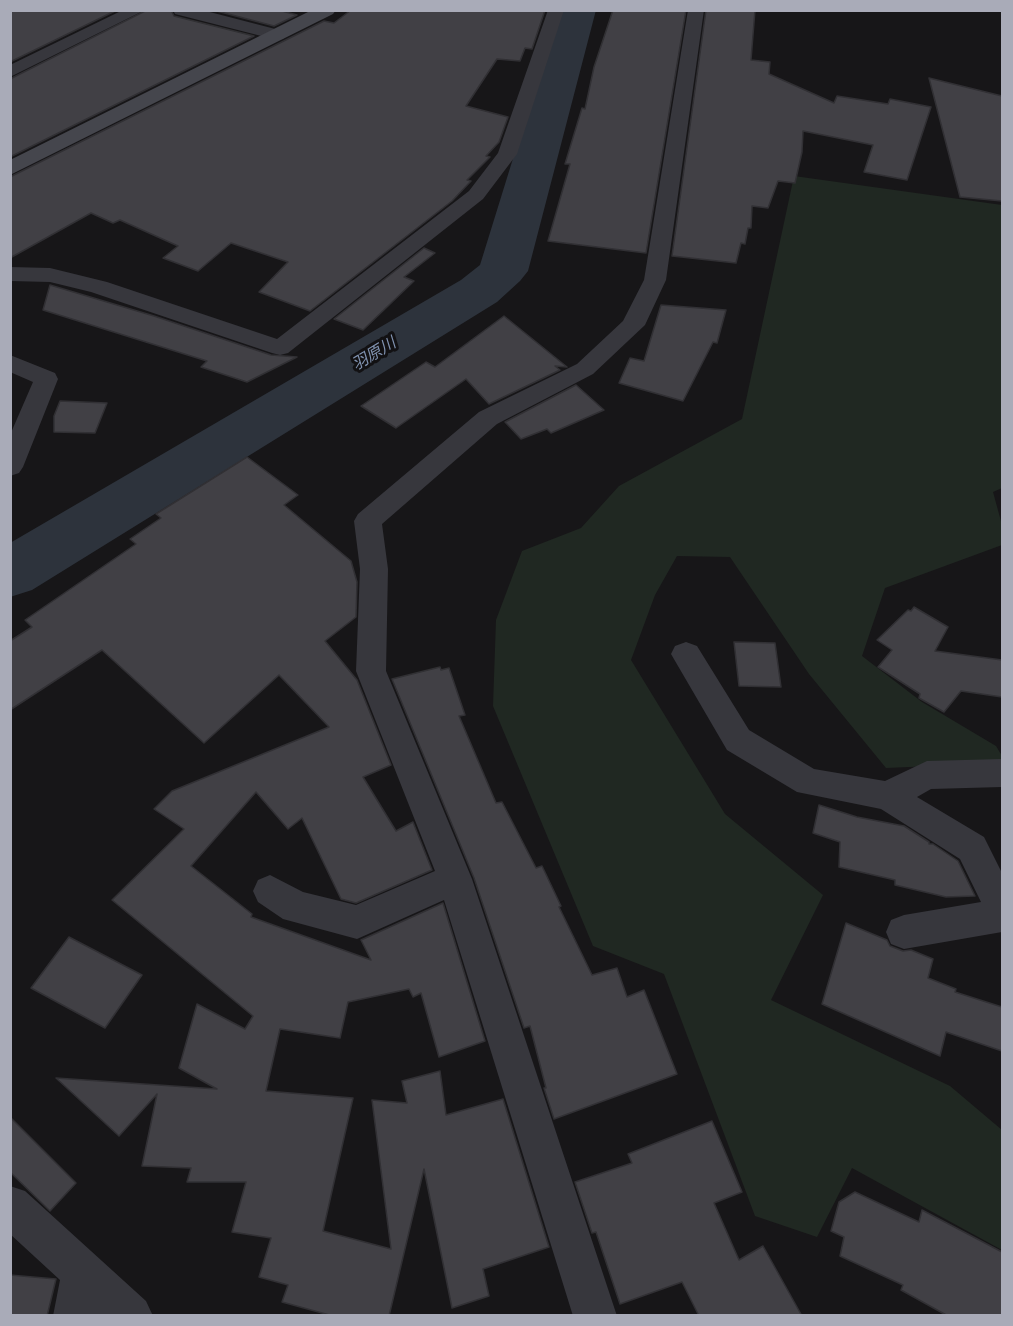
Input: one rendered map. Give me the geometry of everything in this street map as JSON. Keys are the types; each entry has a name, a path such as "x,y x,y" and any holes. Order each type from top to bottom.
{"street":[{"path":"10,72 137,10"},
{"path":"181,10 277,35"},
{"path":"10,169 327,10"},
{"path":"10,274 50,275 99,287 280,348 476,195 507,154 556,10"},
{"path":"595,1316 455,879 371,670 374,569 368,521 488,418 585,369 633,326 655,280 696,10"},
{"path":"10,363 46,379 10,467"},
{"path":"686,654 738,740 808,782 888,796 972,848 1002,904"},
{"path":"888,796 927,775 1002,772"},
{"path":"270,891 295,907 357,922 455,879"},
{"path":"904,932 1002,915"},
{"path":"10,1206 130,1316"},
{"path":"75,1316 82,1273"}],"shaded area":[{"path":"794,176 1002,205 1002,488 993,492 1002,525 1002,545 885,588 862,656 922,702 996,746 1002,756 1002,763 886,768 809,674 730,557 677,556 655,595 631,660 725,814 823,895 771,1000 950,1086 1002,1130 1002,1250 852,1168 817,1237 755,1216 664,974 593,946 493,706 496,620 522,551 581,528 619,486 742,419"}],"building":[{"path":"10,10 117,10 10,62"},
{"path":"147,10 171,10 174,16 254,36 10,157 10,79"},
{"path":"213,10 278,10 297,15 274,26"},
{"path":"351,10 545,10 532,49 525,48 520,61 497,59 466,106 508,117 499,142 486,156 490,157 467,180 471,181 452,201 310,311 259,292 288,262 231,243 198,271 163,258 178,246 120,220 113,223 91,213 10,258 10,177 324,21 334,23"},
{"path":"613,10 686,10 646,253 548,241 570,164 565,164 582,108 585,109 594,67"},
{"path":"706,10 755,10 751,60 770,62 769,74 834,103 837,96 888,104 890,99 931,107 907,180 864,172 873,145 803,131 802,152 795,183 778,181 768,208 752,206 751,228 748,228 745,244 741,243 736,263 672,256"},
{"path":"929,78 1002,96 1002,201 960,197"},
{"path":"424,248 435,253 404,277 414,281 363,330 334,319"},
{"path":"50,285 154,316 271,355 297,357 247,382 201,367 207,361 43,310"},
{"path":"661,305 726,310 717,343 713,342 683,401 619,383 630,358 644,361"},
{"path":"504,316 567,367 555,366 560,370 489,404 466,379 396,428 361,406 426,362 435,367"},
{"path":"576,385 604,410 551,433 547,429 521,439 505,422"},
{"path":"60,401 107,403 95,433 54,432 54,416"},
{"path":"247,457 298,495 284,505 351,561 357,582 356,617 325,641 357,680 391,765 363,777 396,831 413,822 432,870 356,903 341,899 302,818 288,829 256,792 191,866 252,914 251,917 371,960 361,940 443,903 485,1041 439,1057 421,993 413,997 409,989 348,1002 340,1038 280,1029 266,1091 353,1098 323,1231 391,1249 372,1100 407,1103 402,1081 440,1071 446,1115 503,1099 549,1247 483,1269 489,1296 452,1308 424,1169 389,1316 333,1316 282,1302 288,1285 259,1277 271,1238 232,1232 246,1182 187,1182 191,1168 142,1166 157,1094 119,1136 56,1078 217,1089 179,1068 197,1004 245,1029 253,1016 112,900 184,829 154,809 172,791 329,727 279,675 204,743 102,650 10,710 10,641 32,627 25,620 136,544 130,539 161,518 156,514"},
{"path":"914,607 948,627 935,651 1002,660 1002,697 961,691 944,712 919,698 920,694 878,667 892,650 877,640"},
{"path":"734,642 775,643 781,687 739,686"},
{"path":"440,667 441,670 449,668 465,715 459,716 496,803 502,802 536,868 542,866 592,975 617,968 627,997 644,990 677,1074 554,1119 544,1088 546,1088 530,1026 524,1028 474,878 392,679"},
{"path":"819,805 857,817 904,826 958,861 975,896 946,897 895,885 895,880 839,867 840,842 813,833"},
{"path":"846,923 887,940 890,946 903,951 911,950 933,959 928,978 956,989 955,992 1002,1007 1002,1051 946,1032 940,1056 822,1004"},
{"path":"69,937 142,975 105,1028 31,988"},
{"path":"10,1117 76,1183 50,1211 10,1172"},
{"path":"712,1121 742,1192 714,1203 739,1260 763,1246 802,1316 699,1316 682,1282 620,1304 596,1232 592,1233 575,1182 632,1163 628,1154"},
{"path":"855,1192 919,1222 922,1210 1002,1252 1002,1316 948,1316 901,1290 903,1285 840,1256 844,1237 831,1231 839,1202"},
{"path":"10,1275 56,1279 47,1316 10,1316"}],"waterway":[{"name":"羽原川","path":"10,573 479,291 503,271 578,10"}]}
